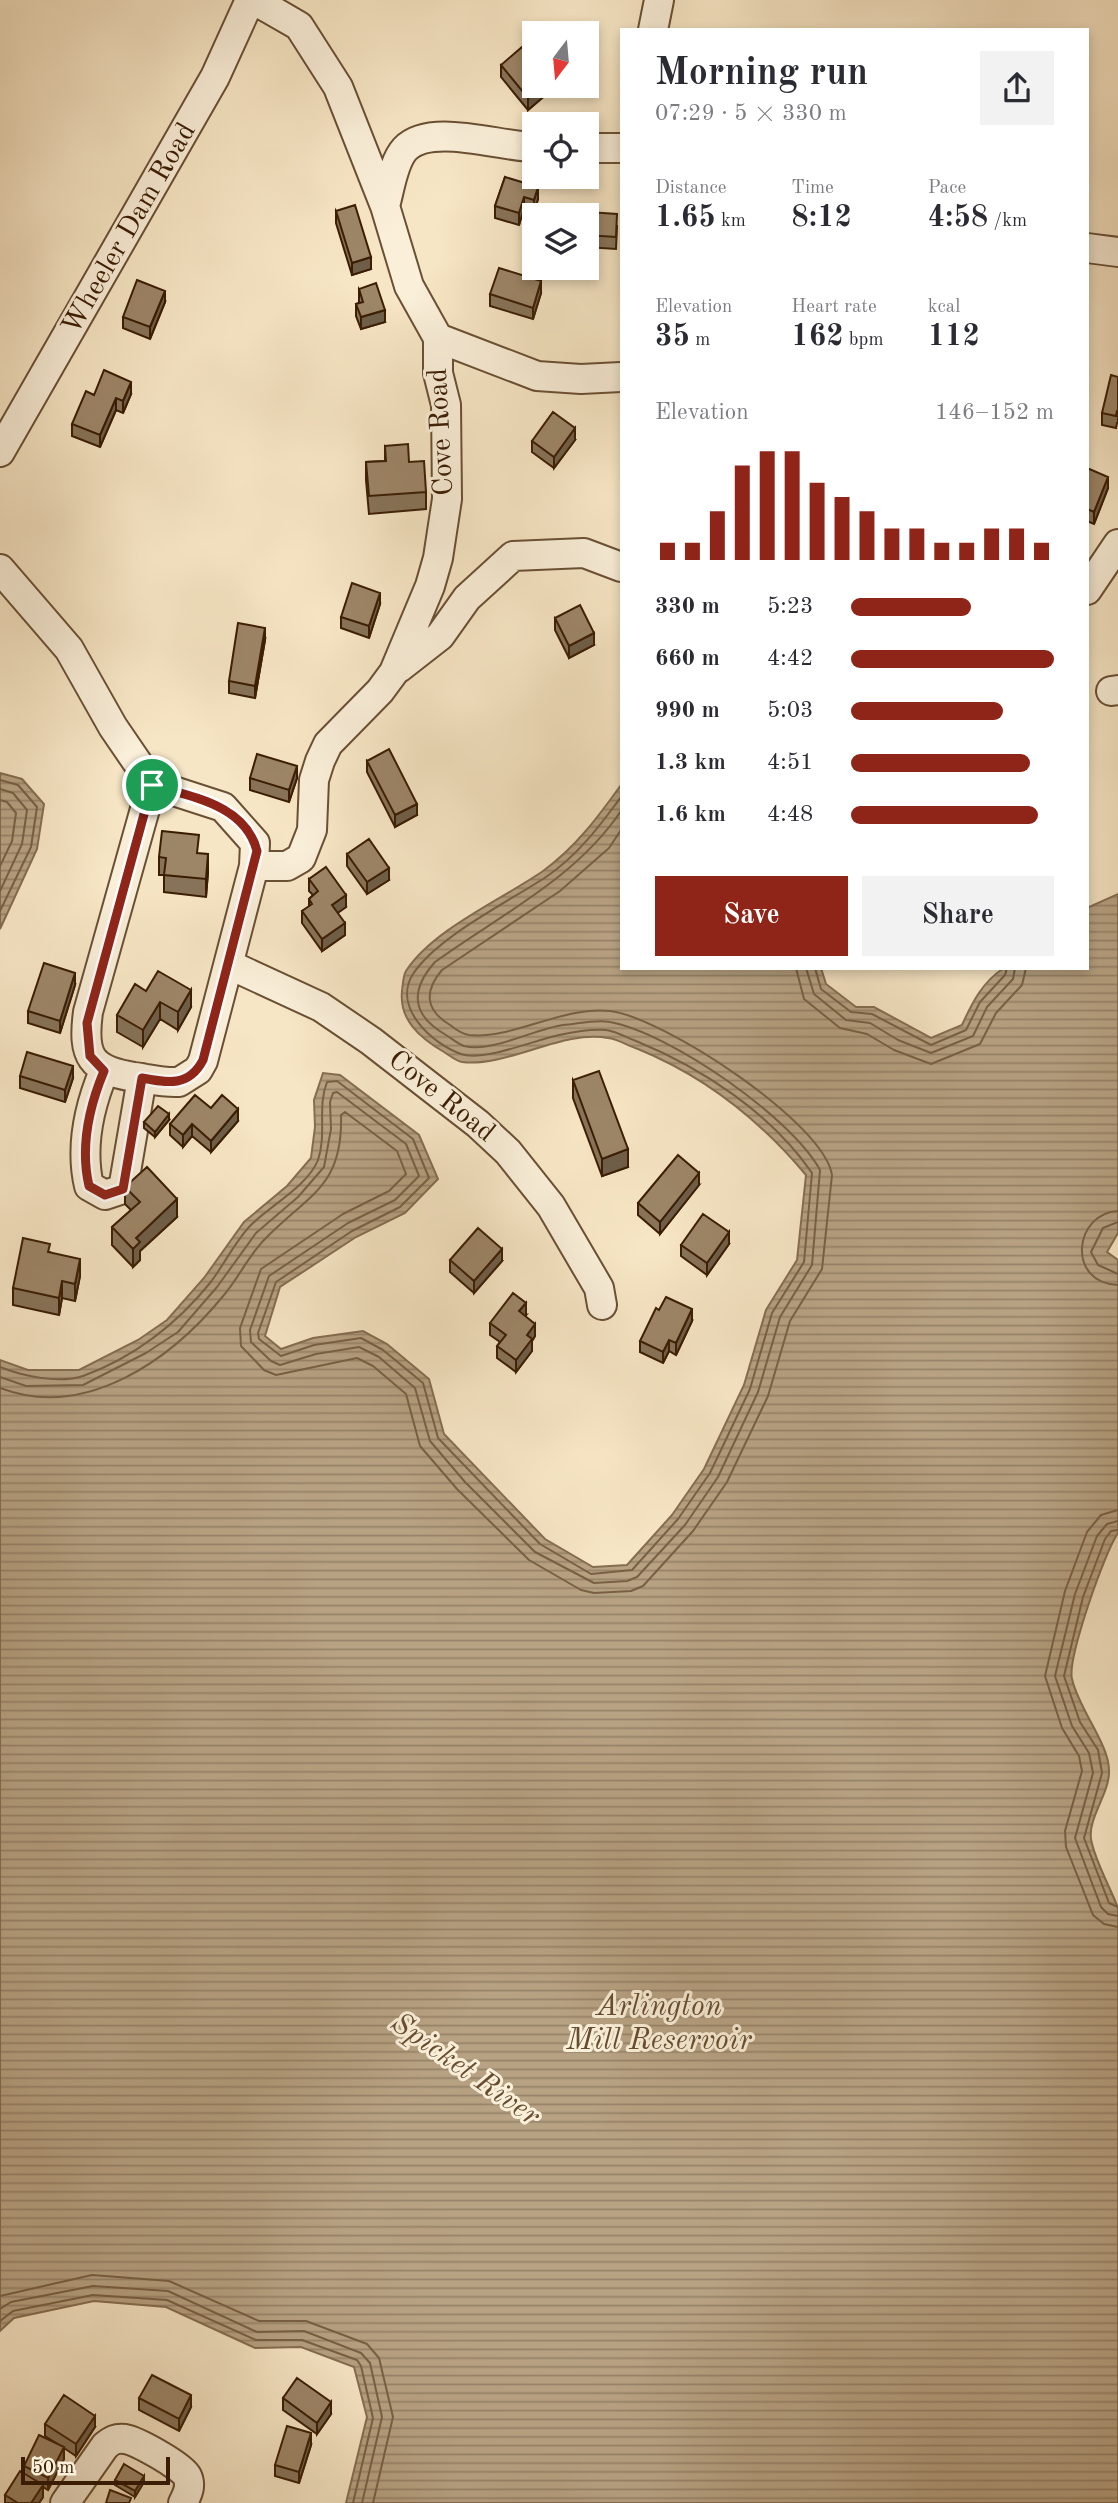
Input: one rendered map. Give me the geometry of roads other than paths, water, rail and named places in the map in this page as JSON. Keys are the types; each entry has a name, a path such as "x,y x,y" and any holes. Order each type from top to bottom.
{"street":[{"name":"Cove Road","path":"252,0 299,26 315,46 359,132 409,286 438,338 438,373 446,404 449,454 443,532 430,586 394,672 380,691 328,744 314,780 312,830 301,858 287,866 254,866"},
{"name":"Wheeler Dam Road","path":"0,452 209,89 252,0"},
{"path":"653,28 659,0"},
{"path":"385,206 395,169 405,149 428,137 522,147"},
{"path":"599,148 619,148"},
{"path":"1089,248 1118,252"},
{"path":"438,338 537,376 581,379 620,377"},
{"path":"1089,587 1118,544"},
{"path":"394,672 440,636 467,598 513,556 584,553 620,567"},
{"path":"0,569 69,649 113,727 152,785 216,804 229,812 255,843 254,866 230,965 198,1070 179,1082 104,1071 96,1066 87,1046 88,1012 152,785"},
{"name":"Cove Road","path":"230,965 321,1007 371,1041 478,1124 508,1152 551,1206 600,1297"},
{"path":"104,1071 96,1089 85,1155 89,1186 105,1195 123,1189 142,1078"},
{"path":"65,2503 105,2446 114,2439 129,2439 179,2467 188,2477 189,2490 183,2503"}],"water":[{"path":"0,773 22,779 44,804 37,849 0,929"},
{"name":"Arlington Mill Reservoir","path":"620,786 620,970 822,970 826,984 856,1007 874,1007 931,1038 962,1025 984,986 1001,970 1089,970 1089,907 1118,894 1118,1233 1107,1252 1118,1260 1118,1533 1088,1605 1075,1650 1072,1679 1108,1762 1108,1780 1093,1823 1091,1839 1118,1908 1118,2503 346,2503 367,2417 354,2367 301,2347 255,2348 166,2307 94,2301 14,2318 0,2331 0,1360 28,1370 79,1370 138,1340 167,1320 204,1278 244,1222 287,1186 311,1158 315,1127 314,1100 323,1073 340,1075 419,1135 438,1179 405,1213 356,1237 280,1287 265,1336 281,1349 313,1338 363,1331 387,1344 429,1379 444,1434 545,1539 593,1567 627,1565 672,1515 704,1469 744,1385 766,1310 797,1260 806,1175 770,1136 730,1102 686,1072 638,1049 612,1039 591,1037 554,1043 497,1060 462,1062 435,1047 419,1034 408,1019 402,1001 405,973 418,956 451,928 555,862 604,809"}],"water label":[{"name":"Spicket River","path":"465,2070"}]}
